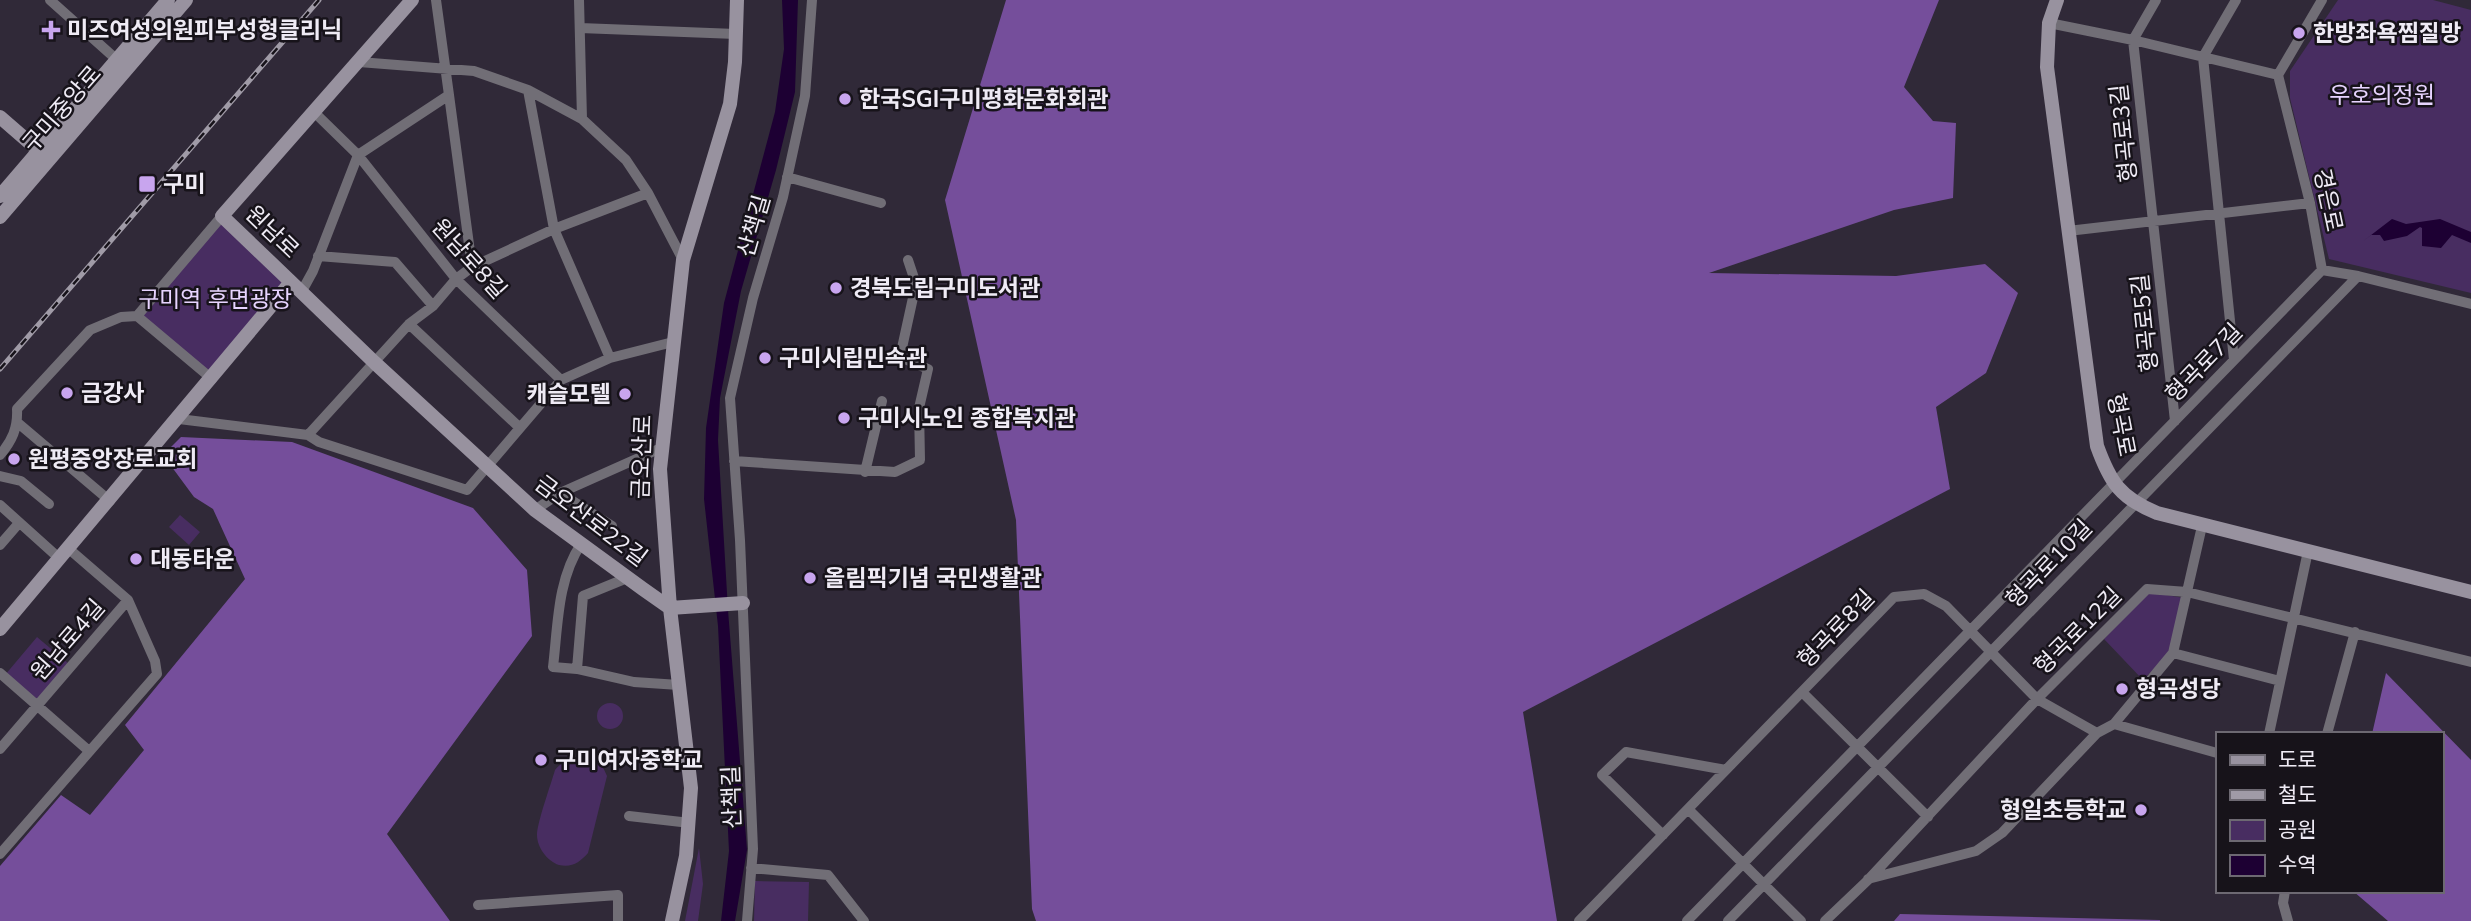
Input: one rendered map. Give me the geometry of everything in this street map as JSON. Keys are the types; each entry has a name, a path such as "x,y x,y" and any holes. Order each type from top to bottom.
{"street":[{"path":"50,0 116,59"},
{"name":"구미중앙로","path":"0,196 168,0"},
{"name":"구미중앙로","path":"0,217 186,0"},
{"name":"원남로","path":"0,629 212,379 296,287 222,216 412,0"},
{"path":"436,0 472,267"},
{"path":"579,0 582,119"},
{"name":"금오산로","path":"671,921 686,856 691,788 670,608 660,469 661,448 683,261 730,104 737,0"},
{"name":"산책길","path":"747,921 752,835 743,603 730,398 805,96 812,0"},
{"name":"형곡로","path":"2057,0 2049,23 2048,68 2097,446 2114,483 2134,504 2157,513 2471,592"},
{"path":"2133,40 2156,0"},
{"path":"2234,360 2203,57 2236,0"},
{"path":"2049,23 2278,75 2322,0"},
{"path":"580,28 736,34"},
{"name":"형곡로3길","path":"2133,40 2153,221"},
{"path":"359,62 474,71 528,90 582,119 626,160 648,193 683,261"},
{"name":"경은로","path":"2278,75 2310,203 2322,270"},
{"path":"528,90 554,229 610,358"},
{"path":"296,287 313,271 358,155 449,95"},
{"name":"원남로8길","path":"315,113 358,155 456,279 561,380"},
{"path":"0,117 38,150"},
{"path":"787,177 881,203"},
{"path":"308,435 409,324 433,306 456,279 472,267 554,229 648,193"},
{"path":"2068,231 2310,203"},
{"path":"137,316 222,216"},
{"name":"형곡로5길","path":"2153,221 2175,421"},
{"path":"318,256 395,262 433,306"},
{"path":"734,461 895,472 920,460 919,408 928,369 900,357 916,284 908,260"},
{"path":"2322,270 2358,276 2471,304"},
{"name":"형곡로7길","path":"2114,483 2322,270"},
{"name":"형곡로10길","path":"1728,921 2358,276"},
{"name":"금오산로22길","path":"296,287 535,510 670,608"},
{"path":"0,455 13,438 18,423 17,410 90,330 121,317 137,316 212,379"},
{"path":"409,324 519,427"},
{"path":"178,419 308,435 319,442 467,490 561,380 610,358 673,342"},
{"path":"865,472 882,401"},
{"path":"18,423 110,501"},
{"path":"535,510 561,493 661,448"},
{"path":"0,476 21,481 49,504"},
{"path":"1687,921 2114,483"},
{"path":"561,493 612,526"},
{"name":"원남로4길","path":"0,505 19,523 128,600 155,661 157,674 0,853"},
{"path":"0,545 19,523"},
{"path":"1868,880 1976,851 2002,833 2097,733 2114,724 2173,653 2202,526"},
{"path":"580,544 570,560 563,587 553,667 577,669 634,682 679,685"},
{"path":"2269,732 2308,551"},
{"path":"577,669 583,596 627,578"},
{"name":"형곡로12길","path":"2037,699 2147,589 2187,592 2471,662"},
{"name":"형곡로8길","path":"1579,921 1894,597 1924,594 1946,606 1992,651"},
{"name":"원남로4길","path":"0,749 128,600"},
{"path":"670,608 743,603"},
{"path":"2328,732 2355,632"},
{"path":"1992,651 2037,699 2097,733"},
{"path":"2173,653 2280,681"},
{"path":"0,673 37,705"},
{"name":"형곡로8길","path":"1802,692 1878,767"},
{"path":"1825,921 1868,880 2037,699"},
{"name":"원남로4길","path":"37,705 89,751"},
{"path":"2114,724 2216,753"},
{"path":"1663,835 1602,775 1626,752 1726,770"},
{"path":"1878,767 1928,817"},
{"path":"1688,809 1801,921"},
{"path":"629,816 690,823"},
{"path":"751,868 828,876 864,921"},
{"path":"2285,893 2283,904 2288,921"},
{"path":"478,905 618,895 618,921"}],"green space":[{"name":"우호의정원","path":"2338,0 2433,0 2471,10 2471,293 2329,259 2290,98 2290,71"},
{"name":"구미역 후면광장","path":"222,216 291,282 212,379 137,316"},
{"path":"180,515 200,532 189,545 169,527"},
{"path":"2148,592 2184,598 2170,652 2143,680 2104,639"},
{"path":"37,637 69,664 39,699 29,696 5,675"},
{"path":"610,703 619,707 623,716 619,725 610,729 601,725 597,716 601,707"},
{"path":"587,756 601,763 607,776 588,853 575,864 559,865 550,860 541,849 537,840 539,822 555,770 570,759"},
{"path":"699,848 703,884 698,921 685,921"},
{"path":"755,881 809,882 808,921 754,921"}],"shaded area":[{"path":"1006,0 1939,0 1904,87 1933,121 1956,123 1953,198 1894,210 1709,273 1896,276 1985,264 2018,293 1986,373 1936,407 1950,489 1523,712 1557,921 1036,921 1032,909 1016,520 945,200"},
{"path":"181,437 292,442 473,508 527,570 532,636 387,834 450,921 0,921 0,866 61,795 90,815 144,750 125,725 245,579 213,509 194,497 163,455"},
{"path":"2386,673 2471,760 2471,921 2388,921 2355,893 2443,893 2443,732 2372,732"},
{"path":"1900,914 2160,920 2160,921 1894,921"}],"water":[{"path":"782,0 798,0 795,92 741,291 720,398 718,440 728,610 747,850 735,921 721,921 729,851 718,626 704,499 706,428 724,303 775,112 784,49"},
{"path":"2392,219 2406,224 2440,219 2471,232 2471,243 2452,235 2441,248 2422,246 2420,227 2407,236 2384,241 2380,235 2371,235"}],"railway":[{"path":"0,369 319,0"}],"place":[{"name":"미즈여성의원피부성형클리닉","path":"51,30"},
{"name":"한방좌욕찜질방","path":"2299,33"},
{"name":"한국SGI구미평화문화회관","path":"845,99"},
{"name":"구미","path":"147,184"},
{"name":"경북도립구미도서관","path":"836,288"},
{"name":"구미시립민속관","path":"765,358"},
{"name":"금강사","path":"67,393"},
{"name":"캐슬모텔","path":"625,394"},
{"name":"구미시노인 종합복지관","path":"844,418"},
{"name":"원평중앙장로교회","path":"14,459"},
{"name":"대동타운","path":"136,559"},
{"name":"올림픽기념 국민생활관","path":"810,578"},
{"name":"형곡성당","path":"2122,689"},
{"name":"구미여자중학교","path":"541,760"},
{"name":"형일초등학교","path":"2141,810"}]}
